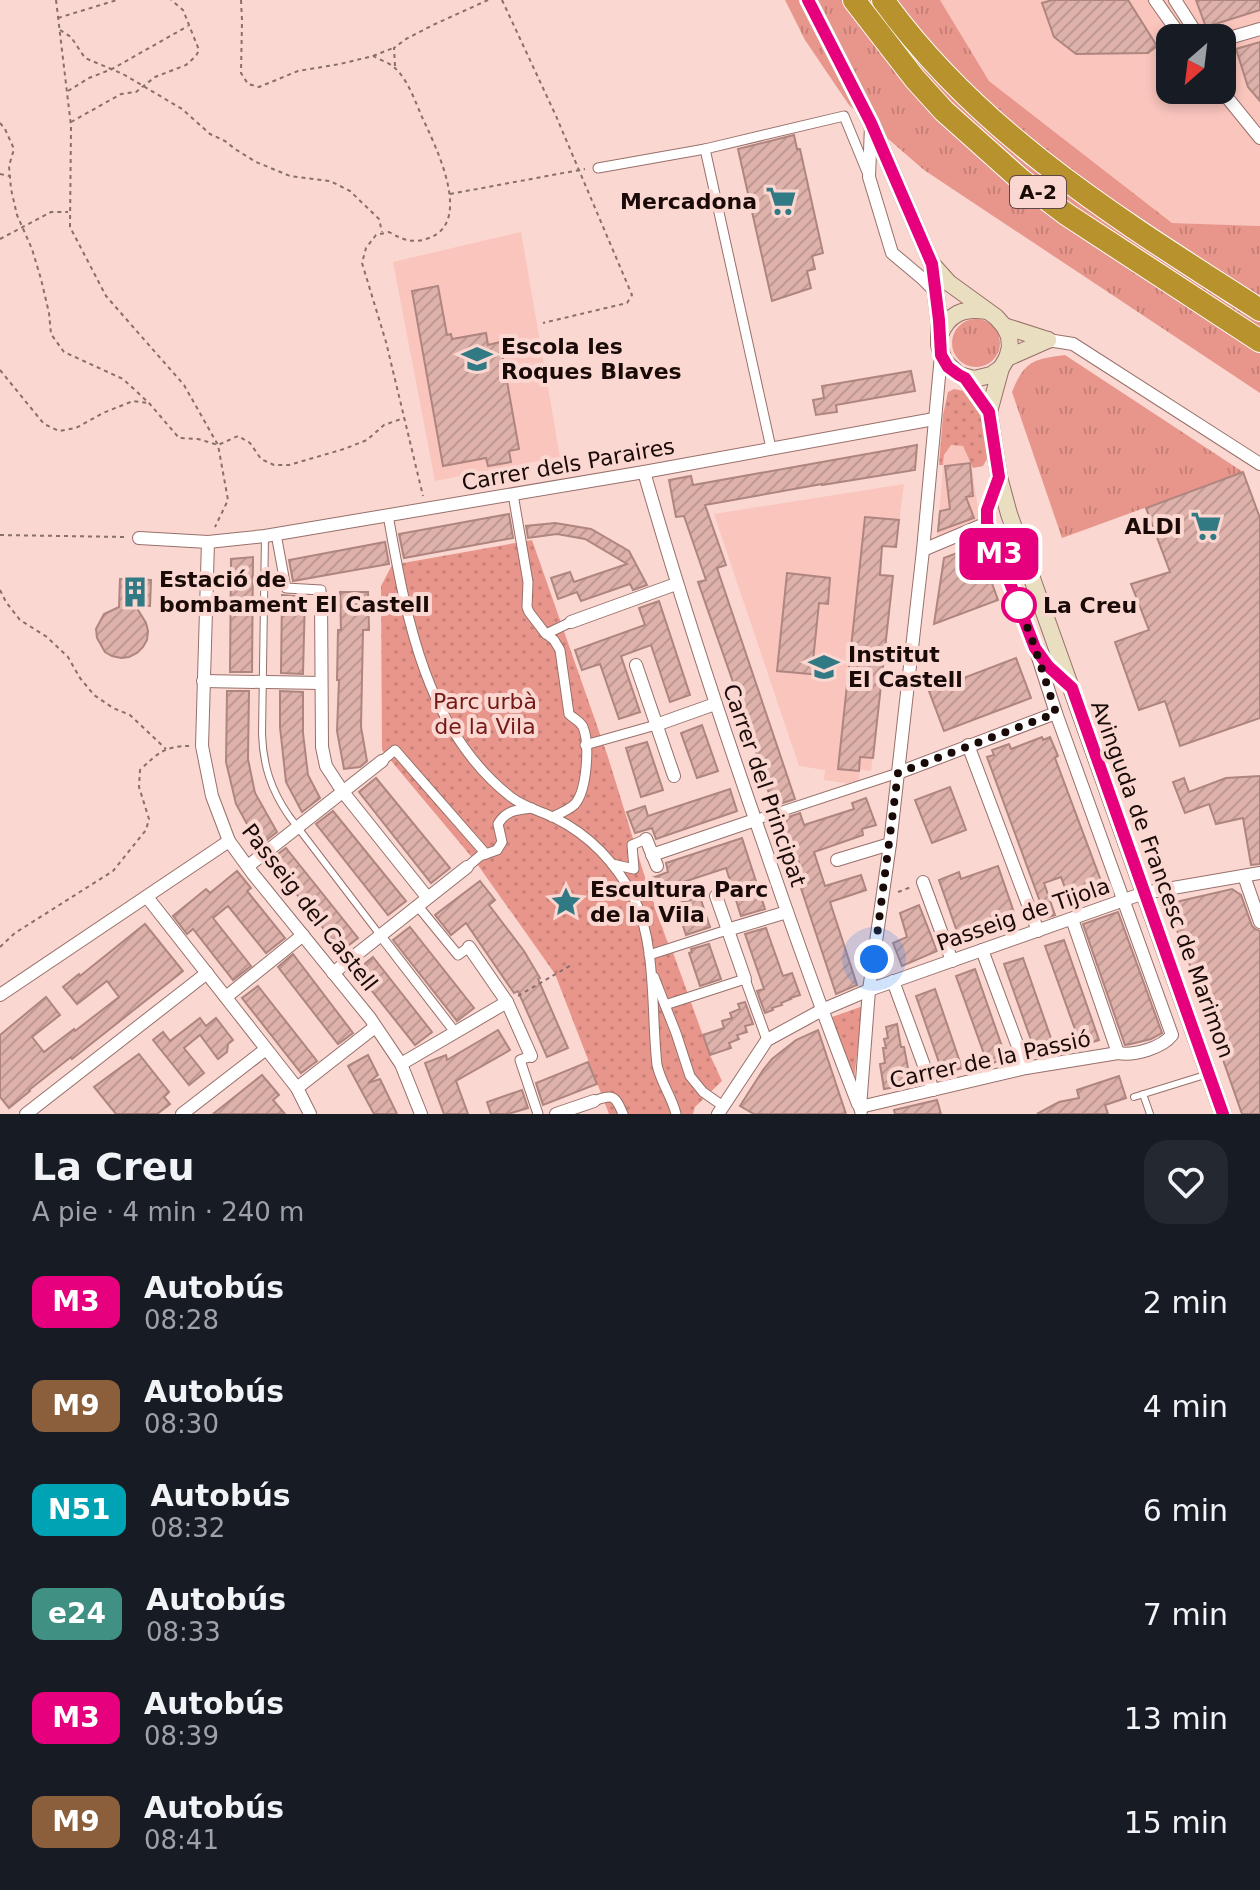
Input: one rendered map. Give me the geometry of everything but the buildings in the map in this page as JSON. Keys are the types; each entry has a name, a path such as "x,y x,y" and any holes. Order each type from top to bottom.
{"highway":[{"name":"A-2","path":"854,0 944,111 1020,179 1066,214 1260,341"},
{"name":"A-2","path":"883,0 917,44 996,125 1089,198 1260,310"}],"main road":[{"path":"808,0 871,123 932,264 941,355 948,367 962,376 989,412"},
{"path":"932,264 949,283 996,317 1009,336 1010,347 989,412"},
{"path":"940,335 947,321 960,312 969,309 986,311"},
{"path":"1004,326 1048,340"},
{"path":"962,376 981,378 991,375 1004,363 1048,340"},
{"name":"Avinguda de Francesc de Marimon","path":"989,412 999,477 1026,568 1072,688 1223,1114"},
{"path":"1035,648 1048,666 1072,688"}],"street":[{"path":"1155,0 1172,24"},
{"path":"1175,0 1190,24"},
{"path":"1236,36 1260,29"},
{"path":"1232,104 1260,138"},
{"path":"598,168 705,149 844,116 869,177 892,253 935,291"},
{"path":"869,177 871,123"},
{"path":"705,149 771,448"},
{"path":"1048,340 1073,344 1260,464"},
{"path":"861,1110 869,990 890,844 941,355"},
{"path":"934,419 942,393 962,376"},
{"name":"Carrer dels Paraires","path":"208,542 271,535 426,509 934,419"},
{"name":"Carrer del Principat","path":"644,472 715,704 822,1010 861,1110"},
{"name":"Avinguda de Francesc de Marimon","path":"999,477 987,510 987,523 1035,648 1172,1035"},
{"path":"513,494 528,582 527,607 560,650 569,714 584,729 585,782 572,807 552,817"},
{"path":"388,515 406,610 425,674 452,728 465,748 512,798 552,817 592,842 612,864 634,899 643,922 649,955 657,1065 676,1114"},
{"path":"923,550 987,523"},
{"path":"271,535 286,588 321,590 322,747 326,766 458,955 469,947 507,1002 531,1056 520,1060 538,1114"},
{"path":"139,538 208,542"},
{"name":"Passeig del Castell","path":"208,542 202,746 212,796 229,841 401,1064 421,1114"},
{"path":"546,634 676,584"},
{"path":"636,665 674,776"},
{"path":"203,681 321,683"},
{"path":"585,745 715,704"},
{"path":"612,864 634,869 632,845 646,839 655,860 755,820 898,773 1056,713"},
{"path":"968,745 1038,931"},
{"path":"248,866 395,750 486,854"},
{"path":"333,973 480,856 497,850 502,842 498,824 508,812 532,808"},
{"path":"0,995 229,841"},
{"path":"837,860 890,844"},
{"name":"Passeig de Tijola","path":"767,1040 822,1010 869,990 1123,900 1144,893 1260,873"},
{"path":"1244,876 1260,922"},
{"path":"923,882 952,961"},
{"path":"716,896 767,1040 720,1110"},
{"path":"147,897 297,1088 310,1114"},
{"path":"649,955 787,912"},
{"path":"1072,919 1118,1053"},
{"path":"226,997 303,935"},
{"path":"380,935 455,1032"},
{"path":"982,950 1026,1068"},
{"path":"651,970 690,1076 720,1110 736,1114"},
{"path":"26,1114 207,973"},
{"path":"665,1005 745,979"},
{"path":"893,981 933,1090"},
{"path":"401,1064 507,1002"},
{"path":"297,1088 375,1027"},
{"name":"Carrer de la Passió","path":"861,1110 1026,1068 1118,1053 1127,1055 1166,1043 1172,1035"},
{"path":"182,1114 266,1049"},
{"path":"556,1114 610,1096 623,1114"}],"lane":[{"path":"271,535 263,682 264,765 278,800 297,828 380,935"},
{"path":"1134,1097 1209,1073"},
{"path":"1143,1094 1150,1114"}],"path":[{"path":"56,0 70,122 70,227 106,296 184,385 218,445 228,500 208,542"},
{"path":"58,18 117,0"},
{"path":"70,122 121,94 136,92 155,77 186,65 196,56 199,50 190,25 183,10 171,0"},
{"path":"241,0 241,73 248,84 259,87 298,71 373,56 488,0"},
{"path":"502,0 556,116 632,295 627,303 543,323"},
{"path":"67,92 190,25"},
{"path":"59,30 71,37 85,58 112,69 182,109 210,134 256,162 290,176 330,181 350,191 379,219 382,233"},
{"path":"394,48 395,67 409,89 446,173 449,216 444,229 431,238 414,242 389,232 376,235 366,248 362,263 386,342 426,509"},
{"path":"373,56 395,67"},
{"path":"0,123 14,149 9,166 17,215 41,279 51,334 64,352 123,379 179,438 218,445 238,436 250,443 261,459 274,465 289,465 367,440 384,425 405,418"},
{"path":"449,194 598,168"},
{"path":"0,174 10,176"},
{"path":"0,239 51,212 70,212"},
{"path":"0,370 44,424 59,431 76,428 133,401 149,403"},
{"path":"0,535 139,538"},
{"path":"0,590 20,620 47,637 68,657 94,695 130,715 167,750"},
{"path":"0,947 15,933 113,871 146,830 149,819 139,787 140,770 157,754 174,746 202,746"},
{"path":"883,897 923,882"},
{"path":"507,1002 573,964"}],"shaded area":[{"path":"940,0 1260,0 1260,226 1172,223 989,81"},
{"name":"Escola les Roques Blaves","path":"521,232 560,457 435,481 393,262"},
{"path":"951,445 963,446 971,461 980,522 937,539 944,455"},
{"name":"Institut El Castell","path":"904,484 896,547 882,547 880,574 893,577 871,771 860,770 858,785 824,780 825,770 799,766 714,514"}],"green space":[{"path":"785,0 940,0 989,81 1172,223 1260,226 1260,393 924,170 849,105 805,40"},
{"path":"976,319 993,326 1000,343 993,360 976,367 959,360 952,343 959,326"},
{"path":"1065,355 1243,472 1062,538 1012,392 1031,363"},
{"path":"954,389 964,391 976,403 988,457 983,466 973,468 963,446 951,445 944,455 943,465 939,465 943,415 948,392"},
{"name":"Parc urbà de la Vila","path":"532,540 608,757 667,941 722,1081 695,1107 693,1114 609,1114 555,974 475,861 382,750 381,586 392,565"},
{"path":"863,1006 854,1079 832,1017"}],"bus line":[{"name":"M3","path":"808,0 871,123 932,264 941,355 948,367 965,378 976,391 989,412 999,477 987,510 987,523 1035,648 1048,666 1072,688 1223,1114"}],"place":[{"name":"Mercadona","path":"781,201"},
{"name":"Escola les Roques Blaves","path":"477,359"},
{"name":"ALDI","path":"1206,526"},
{"name":"Estació de bombament El Castell","path":"135,592"},
{"name":"La Creu","path":"1019,605"},
{"name":"Institut El Castell","path":"824,667"},
{"name":"Escultura Parc de la Vila","path":"566,902"}],"route":[{"path":"874,959 898,773 1056,713 1019,605"}]}
